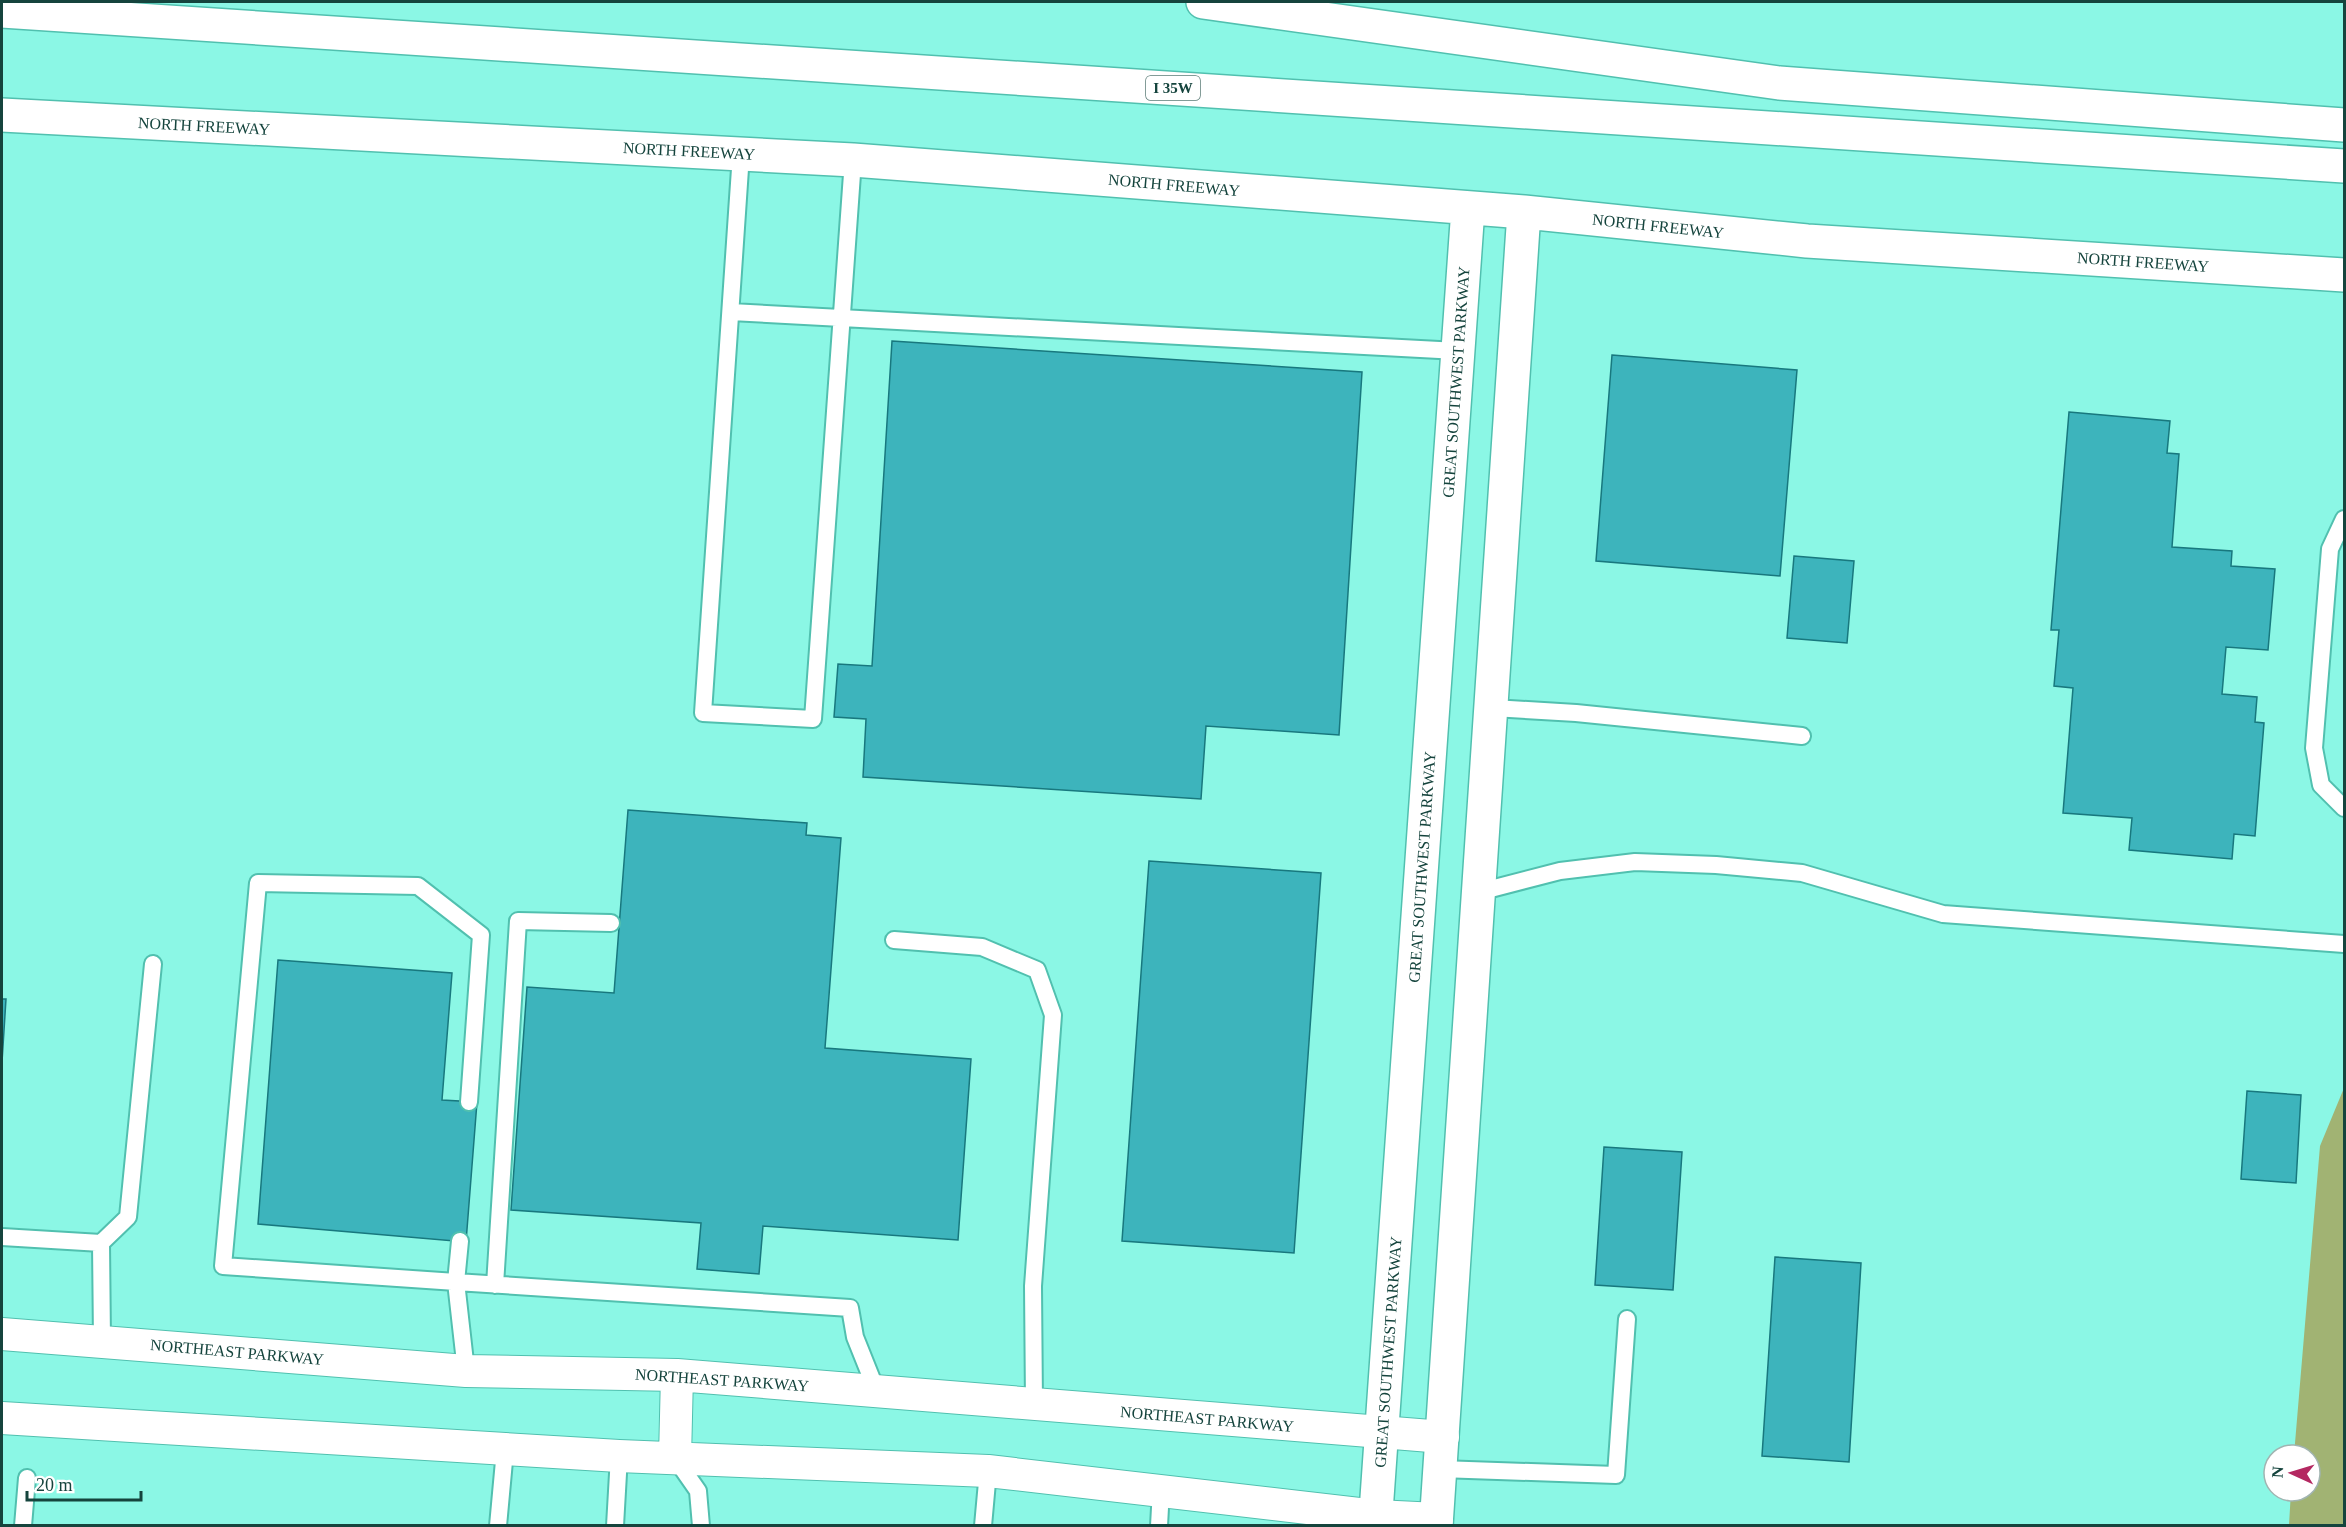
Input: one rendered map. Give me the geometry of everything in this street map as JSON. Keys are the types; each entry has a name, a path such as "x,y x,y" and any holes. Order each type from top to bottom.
{"main road":[{"path":"1203,2 1779,83 2344,125"},
{"name":"I 35W","path":"2,11 2344,166"},
{"name":"NORTH FREEWAY","path":"2,116 853,160 1524,212 1807,241 2344,274"},
{"name":"GREAT SOUTHWEST PARKWAY","path":"1376,1521 1468,208"},
{"path":"1437,1522 1493,708 1524,212"}],"street":[{"name":"NORTHEAST PARKWAY","path":"2,1334 466,1371 677,1375 1382,1434 1443,1437"},
{"path":"675,1458 677,1375"},
{"path":"2,1418 505,1450 988,1471 1161,1490 1376,1521 1437,1522"}],"lane":[{"path":"741,154 703,713 813,719 853,160"},
{"path":"731,312 843,316 1458,351"},
{"path":"2344,519 2330,549 2314,747 2321,785 2344,808"},
{"path":"1493,708 1576,713 1802,736"},
{"path":"1479,892 1560,871 1635,862 1716,865 1802,873 1943,914 2344,944"},
{"path":"469,1102 481,935 418,886 258,883 222,1266 850,1308 855,1337 877,1392"},
{"path":"495,1285 518,921 611,923"},
{"path":"894,940 982,947 1037,970 1053,1015 1033,1286 1034,1405"},
{"path":"102,1341 101,1243 128,1217 153,964"},
{"path":"2,1237 101,1243"},
{"path":"460,1241 456,1282 466,1371"},
{"path":"1440,1469 1616,1475 1627,1319"},
{"path":"498,1526 505,1450"},
{"path":"615,1526 620,1456"},
{"path":"675,1458 698,1491 701,1526"},
{"path":"983,1526 988,1471"},
{"path":"23,1526 27,1478"},
{"path":"1159,1526 1161,1490"}],"green space":[{"path":"2344,1088 2344,1525 2289,1525 2290,1503 2322,1503 2322,1443 2295,1443 2320,1146"}],"building":[{"path":"892,341 1362,372 1339,735 1206,726 1201,799 863,777 866,719 834,717 838,664 872,666"},
{"path":"1612,355 1797,370 1780,576 1596,561"},
{"path":"2069,412 2170,421 2167,453 2179,454 2172,547 2232,551 2231,566 2275,569 2268,650 2226,647 2222,694 2257,697 2255,722 2264,723 2255,836 2234,834 2232,859 2129,850 2132,818 2063,813 2073,688 2054,686 2059,630 2051,630"},
{"path":"1794,556 1854,561 1847,643 1787,638"},
{"path":"628,810 807,823 806,835 841,838 825,1048 971,1059 958,1240 763,1226 759,1274 697,1269 701,1223 511,1210 527,987 614,993"},
{"path":"1149,861 1321,873 1294,1253 1122,1241"},
{"path":"278,960 452,973 442,1100 477,1102 466,1242 258,1224"},
{"path":"2,999 6,999 2,1062"},
{"path":"2247,1091 2301,1095 2296,1183 2241,1179"},
{"path":"1604,1147 1682,1152 1673,1290 1595,1285"},
{"path":"1775,1257 1861,1263 1849,1462 1762,1456"}]}
